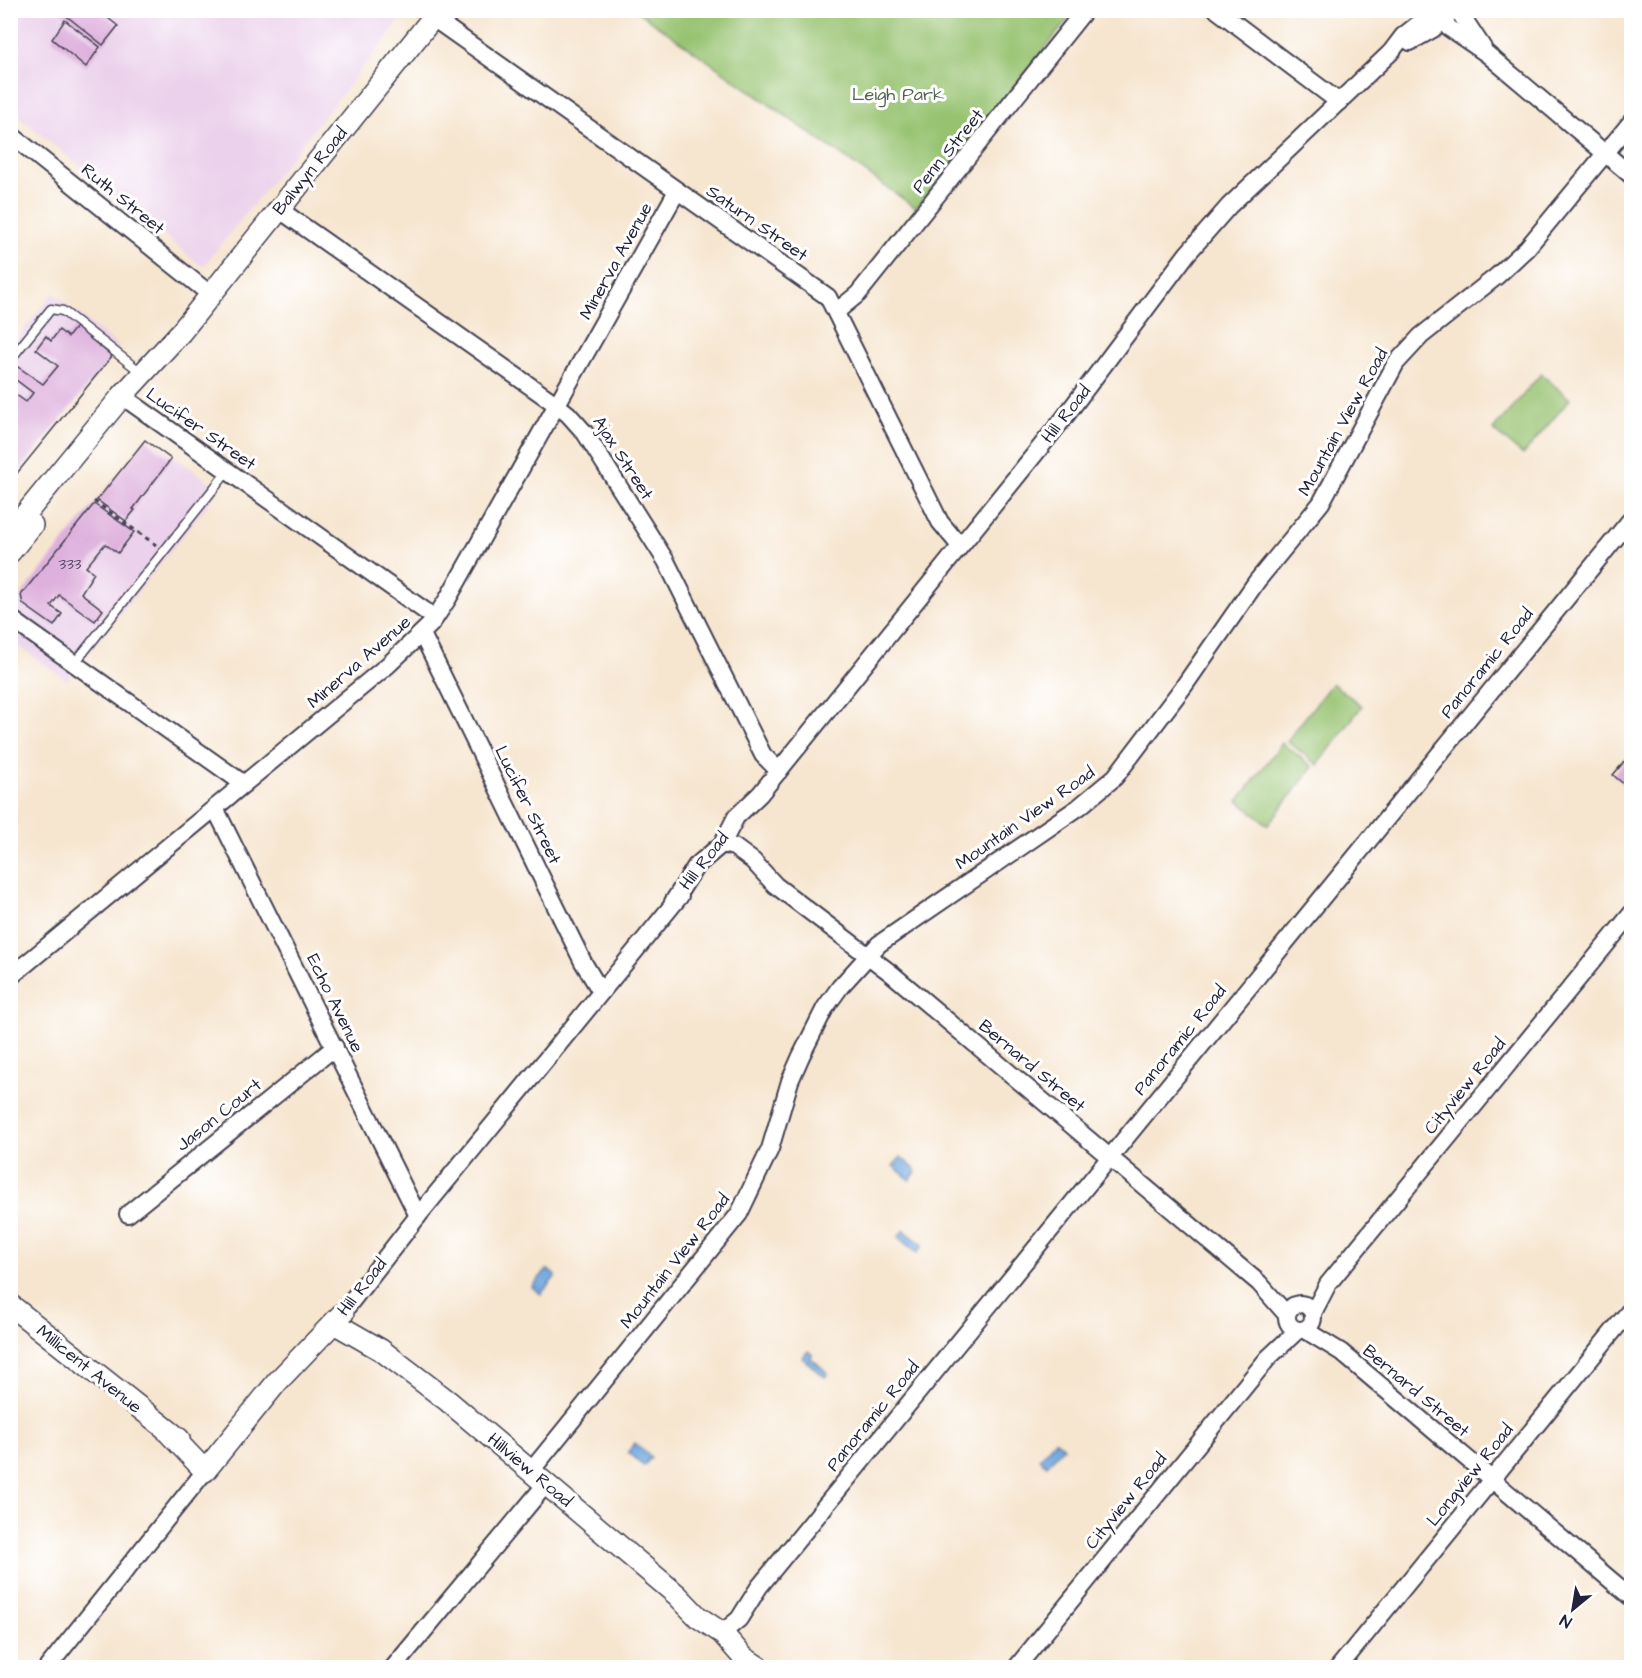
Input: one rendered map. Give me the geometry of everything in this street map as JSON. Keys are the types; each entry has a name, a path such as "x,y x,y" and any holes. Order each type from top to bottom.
{"street":[{"name":"Penn Street","path":"837,311 858,294 1085,10"},
{"path":"1217,10 1339,102"},
{"path":"1458,10 1487,54"},
{"path":"1443,13 1462,38 1487,54 1632,176"},
{"name":"Hill Road","path":"47,1668 277,1382 338,1318 673,902 696,866 728,848 736,817 760,794 1064,418 1134,321 1202,236 1391,52 1403,36 1443,13"},
{"name":"Saturn Street","path":"436,14 678,191 828,297 837,311 940,522 960,546"},
{"name":"Balwyn Road","path":"10,533 146,376 436,14"},
{"name":"Mountain View Road","path":"393,1668 739,1214 770,1149 790,1081 832,998 868,955 893,934 1079,807 1115,777 1184,686 1257,581 1321,503 1396,363 1421,336 1497,276 1527,248 1632,121"},
{"name":"Ruth Street","path":"13,140 211,295"},
{"name":"Minerva Avenue","path":"10,977 388,665 422,634 435,618 678,191"},
{"name":"Ajax Street","path":"280,210 557,405 585,433 666,561 764,755 778,771"},
{"name":"Balwyn Road","path":"10,552 126,400"},
{"name":"Lucifer Street","path":"126,400 435,618"},
{"name":"Panoramic Road","path":"726,1627 1632,518"},
{"path":"10,618 244,784"},
{"name":"Lucifer Street","path":"422,634 583,962 601,992"},
{"name":"Echo Avenue","path":"216,808 418,1216"},
{"name":"Bernard Street","path":"728,848 754,874 775,885 868,955 1632,1598"},
{"name":"Cityview Road","path":"1016,1668 1300,1317 1632,913"},
{"name":"Jason Court","path":"128,1214 334,1047"},
{"name":"Millicent Avenue","path":"11,1308 209,1466"},
{"name":"Longview Road","path":"1338,1668 1632,1308"},
{"name":"Hillview Road","path":"338,1318 463,1413 677,1594 698,1617 726,1627 765,1668"},
{"name":"Hillview Road","path":"726,1627 743,1657 760,1668"}],"lane":[{"path":"10,360 51,309 63,311 146,376"},
{"path":"74,664 227,472"}],"path":[{"path":"94,501 165,551"}],"shaded area":[{"path":"10,11 408,11 203,267 11,110"},
{"path":"53,293 119,347 11,482 11,346"},
{"path":"147,438 220,489 67,680 11,641 11,608"}],"green space":[{"name":"Leigh Park","path":"637,11 1075,11 916,208"},
{"path":"1541,374 1570,399 1523,455 1493,430"},
{"path":"1332,683 1362,706 1318,765 1287,741"},
{"path":"1282,743 1313,767 1268,825 1238,801"}],"water":[{"path":"901,1157 917,1171 910,1180 893,1166"},
{"path":"904,1230 923,1245 917,1253 898,1237"},
{"path":"547,1269 556,1276 541,1294 532,1287"},
{"path":"808,1351 812,1354 811,1358 828,1373 825,1377 802,1358"},
{"path":"1055,1440 1064,1447 1047,1465 1039,1459"},
{"path":"635,1443 651,1457 644,1466 628,1452"}],"building":[{"path":"59,10 98,10 118,26 103,45"},
{"path":"65,20 100,47 86,67 52,39"},
{"path":"76,327 112,356 10,482 10,399 15,394 26,402 33,393 11,376 18,367 43,384 58,366 36,349 46,336 51,341 59,330 68,337"},
{"path":"145,440 171,459 126,521 97,500"},
{"path":"94,504 134,532 118,553 105,544 86,567 94,573 81,593 103,610 95,621 59,595 51,606 62,614 54,626 23,604 21,595"},
{"path":"1632,752 1632,791 1613,775"}]}
